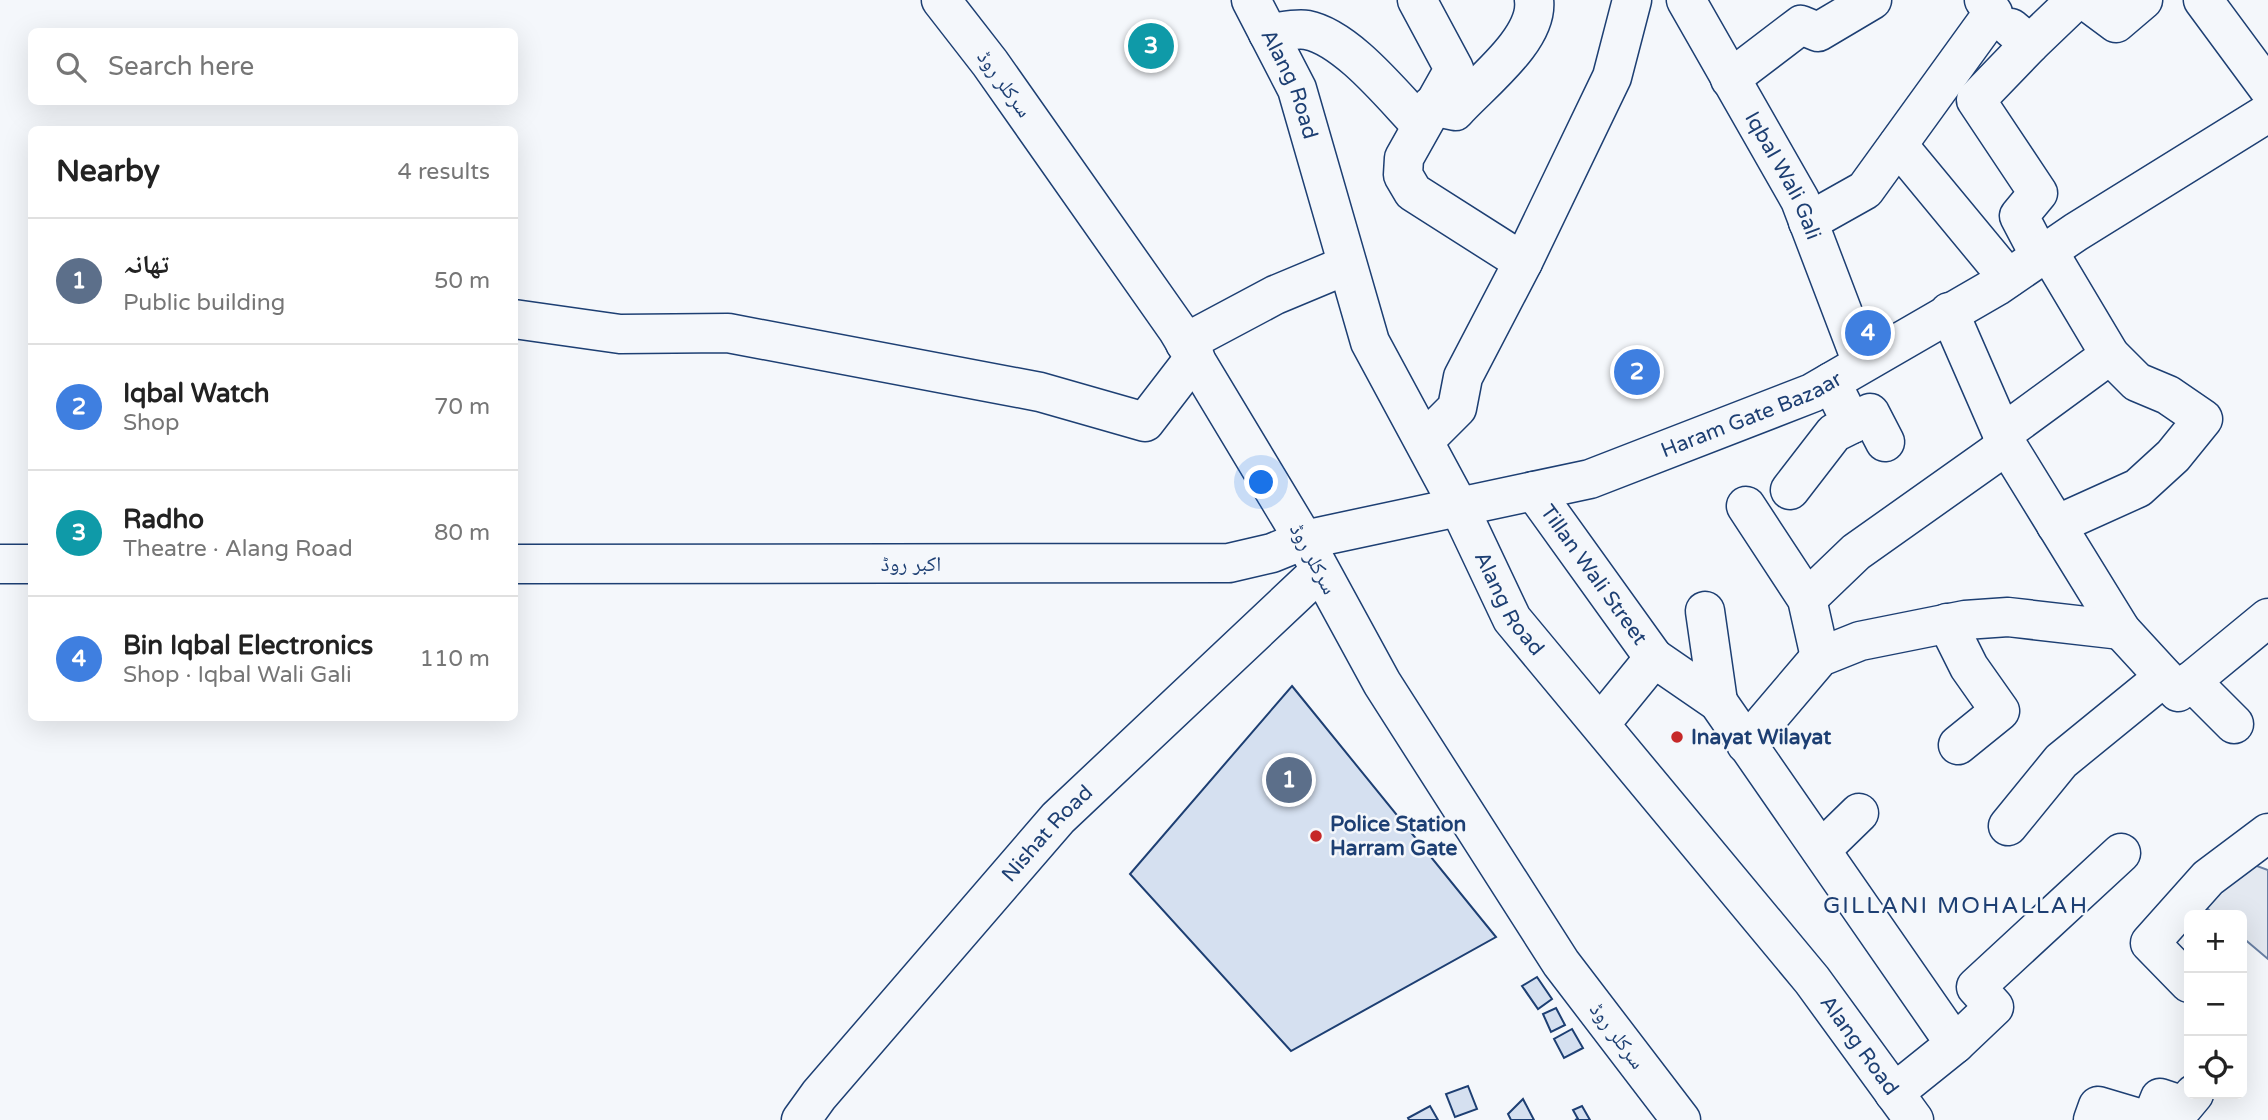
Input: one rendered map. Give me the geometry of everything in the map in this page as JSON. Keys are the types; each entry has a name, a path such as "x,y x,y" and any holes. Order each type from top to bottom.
{"street":[{"name":"سرکلر روڈ","path":"941,0 998,74 1190,350 1382,682 1561,964 1681,1120"},
{"name":"Alang Road","path":"1251,0 1297,89 1370,342 1459,507 1512,619 1812,980 1904,1106"},
{"path":"1417,0 1454,69 1404,158 1403,175 1413,192 1523,262"},
{"path":"1268,33 1306,30 1331,41 1426,115 1455,111 1518,47 1535,11 1534,0"},
{"path":"1424,441 1457,408 1462,377 1523,262 1612,77 1632,0"},
{"name":"Iqbal Wali Gali","path":"1686,0 1800,200 1846,372 1852,424"},
{"path":"1730,79 1800,12 1818,32 1872,0"},
{"path":"2056,526 2138,488 2173,457 2203,419 2168,395 2137,382 2110,355 2019,216 2038,193 1976,100 2030,44 2085,1 2116,23 2143,0"},
{"path":"2203,0 2268,88"},
{"path":"1808,222 1865,190 1898,145 1988,6 2030,44"},
{"name":"Haram Gate Bazaar","path":"1459,507 1590,479 1812,393 2007,278 2268,113"},
{"path":"1898,145 2007,278"},
{"path":"518,320 620,334 728,333 1040,392 1145,422 1190,350 1275,295 1347,265"},
{"path":"1950,312 2005,440 2121,630 2234,724"},
{"path":"1807,599 1856,552 2005,440 2110,355"},
{"path":"1790,490 1834,433 1870,413 1885,442"},
{"name":"Tillan Wali Street","path":"1534,491 1654,658 1718,702 1955,1044"},
{"path":"1746,506 1807,599 1820,657"},
{"name":"اکبر روڈ","path":"518,564 1230,563 1272,553 1311,556 1459,507"},
{"name":"Nishat Road","path":"802,1120 828,1084 1058,818 1311,556"},
{"path":"0,564 28,564"},
{"path":"1705,611 1718,702"},
{"path":"1746,744 1820,657 1860,641 1947,623 2008,617 2121,630"},
{"path":"2008,825 2062,761 2268,618"},
{"path":"1947,623 1969,667 2000,711 1958,745"},
{"name":"Tillan Wali Street","path":"1601,723 1654,658"},
{"path":"1821,850 1859,813"},
{"path":"2184,978 2150,943 2208,878 2268,833"},
{"path":"1904,1106 1955,1044 1994,1007 1976,988 2121,853"},
{"path":"2151,1120 2160,1098 2184,1106 2190,1099"},
{"path":"2093,1120 2098,1106 2145,1120"}],"shaded area":[{"path":"2235,858 2268,870 2268,959 2247,941 2247,910 2209,910 2192,896"}],"building":[{"path":"1292,686 1496,937 1291,1051 1130,874"},
{"path":"1537,977 1552,999 1538,1009 1522,986"},
{"path":"1556,1008 1565,1025 1551,1032 1543,1014"},
{"path":"1572,1029 1583,1048 1564,1058 1554,1039"},
{"path":"1468,1086 1477,1109 1455,1117 1446,1094"},
{"path":"1523,1099 1534,1120 1511,1120 1508,1114"},
{"path":"1430,1106 1438,1120 1409,1120 1408,1118"},
{"path":"1582,1106 1590,1120 1575,1120 1578,1119 1573,1110"}],"place":[{"name":"Radho","path":"1151,46"},
{"name":"Bin Iqbal Electronics","path":"1868,333"},
{"name":"Iqbal Watch","path":"1637,372"},
{"name":"Inayat Wilayat","path":"1677,737"},
{"name":"تھانہ","path":"1289,780"},
{"name":"Police Station Harram Gate","path":"1316,836"}],"district":[{"name":"GILLANI MOHALLAH","path":"1956,906"}]}
